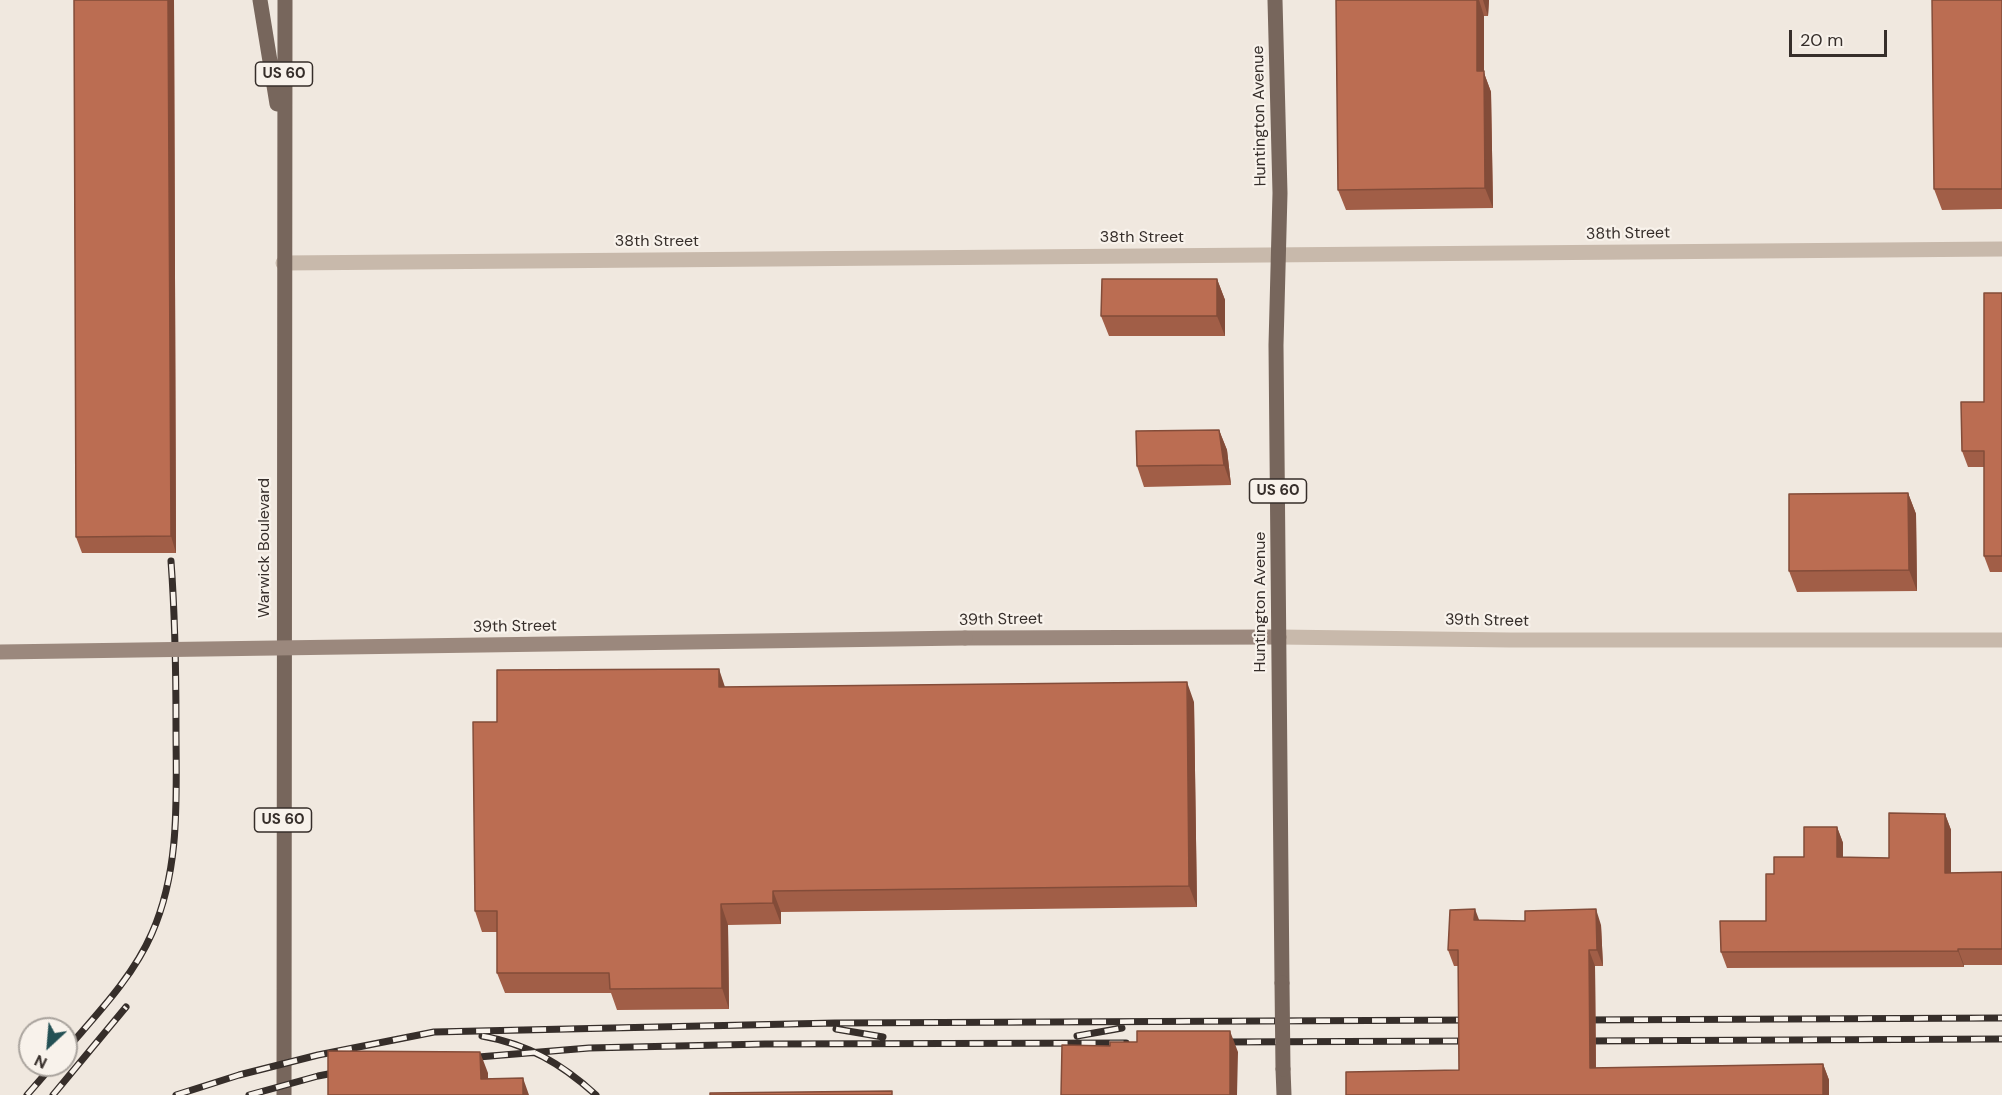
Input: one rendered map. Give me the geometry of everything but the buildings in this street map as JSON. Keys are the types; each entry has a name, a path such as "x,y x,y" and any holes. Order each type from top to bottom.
{"main road":[{"path":"260,0 284,148"},
{"name":"Warwick Boulevard","path":"284,1095 285,0"},
{"name":"Huntington Avenue","path":"1275,0 1280,193 1278,255 1279,637 1284,1095"},
{"name":"39th Street","path":"0,652 965,638 1279,637"}],"street":[{"name":"38th Street","path":"283,263 2002,249"},
{"name":"39th Street","path":"1279,637 1522,640 2002,640"}],"railway":[{"path":"78,1036 135,965 152,933 168,883 176,804 175,644 171,561"},
{"path":"53,1095 126,1007"},
{"path":"1578,1020 2002,1018"},
{"path":"176,1095 239,1075 318,1055 434,1032 835,1023 1476,1020"},
{"path":"1077,1036 1122,1028"},
{"path":"836,1029 883,1037"},
{"path":"482,1036 514,1044 544,1057 596,1095"},
{"path":"1579,1041 2002,1039"},
{"path":"1219,1042 1474,1041"},
{"path":"466,1058 589,1048 765,1044 1126,1043"},
{"path":"249,1095 344,1071"},
{"path":"27,1095 43,1077"}]}
